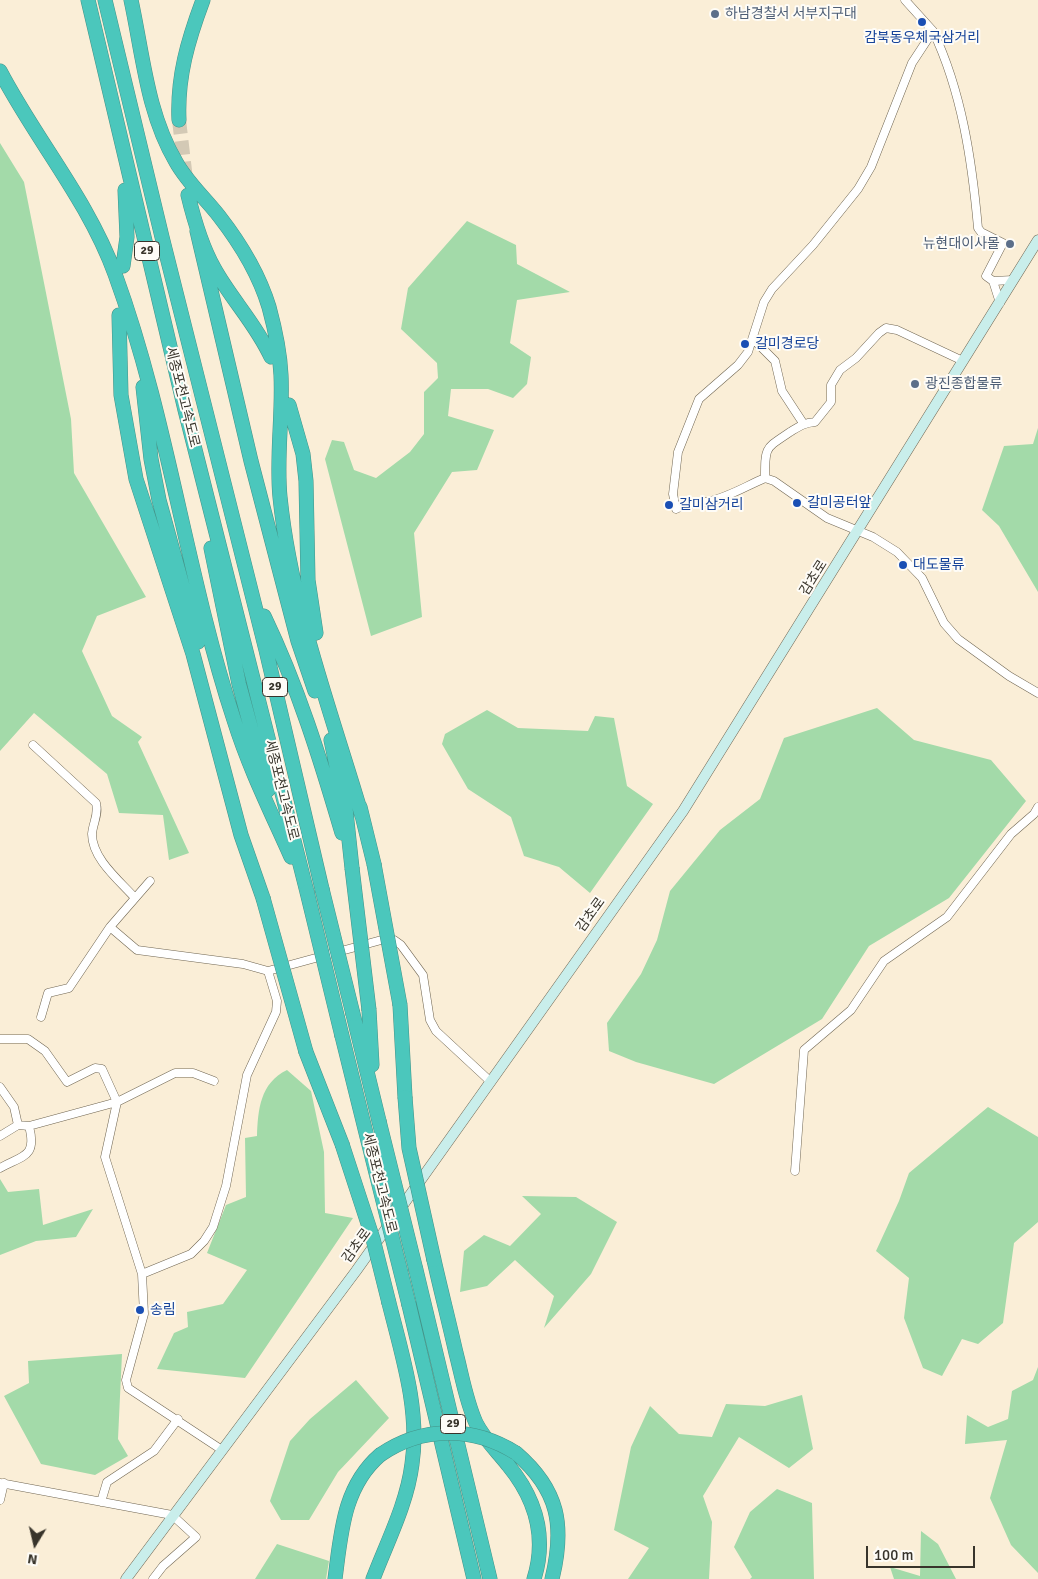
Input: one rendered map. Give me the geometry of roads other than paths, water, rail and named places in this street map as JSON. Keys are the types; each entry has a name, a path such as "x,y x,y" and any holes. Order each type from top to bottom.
{"highway":[{"name":"세종포천고속도로","path":"88,0 185,410 307,892 409,1305 474,1579"},
{"name":"세종포천고속도로","path":"105,0 157,218 250,587 490,1579"},
{"path":"131,0 150,98 168,147 187,179 220,218 243,252 253,268 269,308 277,341 281,374 280,496 292,573 307,632 362,816"},
{"path":"178,120 181,71 189,37 203,0"},
{"path":"0,71 83,208 114,272 139,344 218,667 248,761 307,892"},
{"path":"121,145 127,208 127,236 123,266"},
{"path":"188,195 251,461 296,632 330,736 346,812 368,1010 375,1103"},
{"path":"197,231 214,269 256,329 271,357"},
{"path":"119,315 121,395 136,479 193,654 242,835 263,898"},
{"path":"139,344 145,419 159,500 185,590 229,773 306,1052 342,1144 374,1239 409,1390 414,1430 413,1455 402,1503 373,1579"},
{"path":"289,405 303,454 306,481 310,606 374,864 400,1005 409,1148 464,1385 476,1423 519,1479 533,1505 540,1535 539,1558 534,1579"},
{"path":"185,410 205,522 239,684 280,832"},
{"path":"250,587 289,670 299,696 352,868"},
{"path":"335,1579 343,1525 352,1490 360,1476 380,1455 408,1439 429,1434 452,1432 496,1442 516,1453 540,1478 558,1514 560,1539 552,1579"}],"main road":[{"name":"감초로","path":"126,1579 356,1271 683,811 859,532 1038,240"}],"street":[{"path":"905,0 933,31 941,48 964,124 974,183 978,228 981,232 1003,244 986,276 993,281 1000,303"},
{"path":"765,478 706,503 683,505 676,509 673,500 678,452 697,404 706,391 738,365 754,339 764,302 772,288 813,245 858,189 867,174 912,64 933,31"},
{"path":"993,281 1014,280"},
{"path":"765,478 765,456 772,442 803,423 815,422 831,402 831,385 840,370 856,358 886,328 897,330 963,361"},
{"path":"754,339 775,361 782,391 803,423"},
{"path":"765,478 798,497 827,518 873,537 897,552 922,578 944,623 958,639 1009,676 1038,693"},
{"path":"33,745 96,803 97,818 92,833 97,853 135,898"},
{"path":"795,1172 804,1050 850,1010 884,961 947,917 1011,834 1034,814 1038,807"},
{"path":"41,1017 48,993 69,988 110,927 150,882"},
{"path":"110,927 137,950 243,964 268,971 385,939 394,940 402,945 423,975 430,1020 436,1031 491,1082"},
{"path":"142,1274 191,1254 204,1241 213,1227 226,1186 228,1165 238,1128 247,1075 276,1012 278,1001 268,971"},
{"path":"0,1039 28,1039 45,1051 68,1083 96,1068 101,1068 117,1102 105,1157 142,1274 144,1314 126,1385 222,1450"},
{"path":"0,1136 18,1125 29,1126 117,1102 175,1073 193,1072 214,1081"},
{"path":"0,1086 14,1107 18,1125"},
{"path":"0,1168 30,1150 33,1142 29,1126"},
{"path":"101,1502 107,1482 154,1452 178,1419"},
{"path":"0,1500 2,1483 172,1515 196,1537 163,1566 153,1579"}],"tunnel":[{"path":"179,120 186,179"}],"place":[{"name":"하남경찰서 서부지구대","path":"715,14"},
{"name":"감북동우체국삼거리","path":"922,22"},
{"name":"뉴현대이사몰","path":"1010,244"},
{"name":"갈미경로당","path":"745,344"},
{"name":"광진종합물류","path":"915,384"},
{"name":"갈미공터앞","path":"797,503"},
{"name":"갈미삼거리","path":"669,505"},
{"name":"대도물류","path":"903,565"},
{"name":"송림","path":"140,1310"}]}
